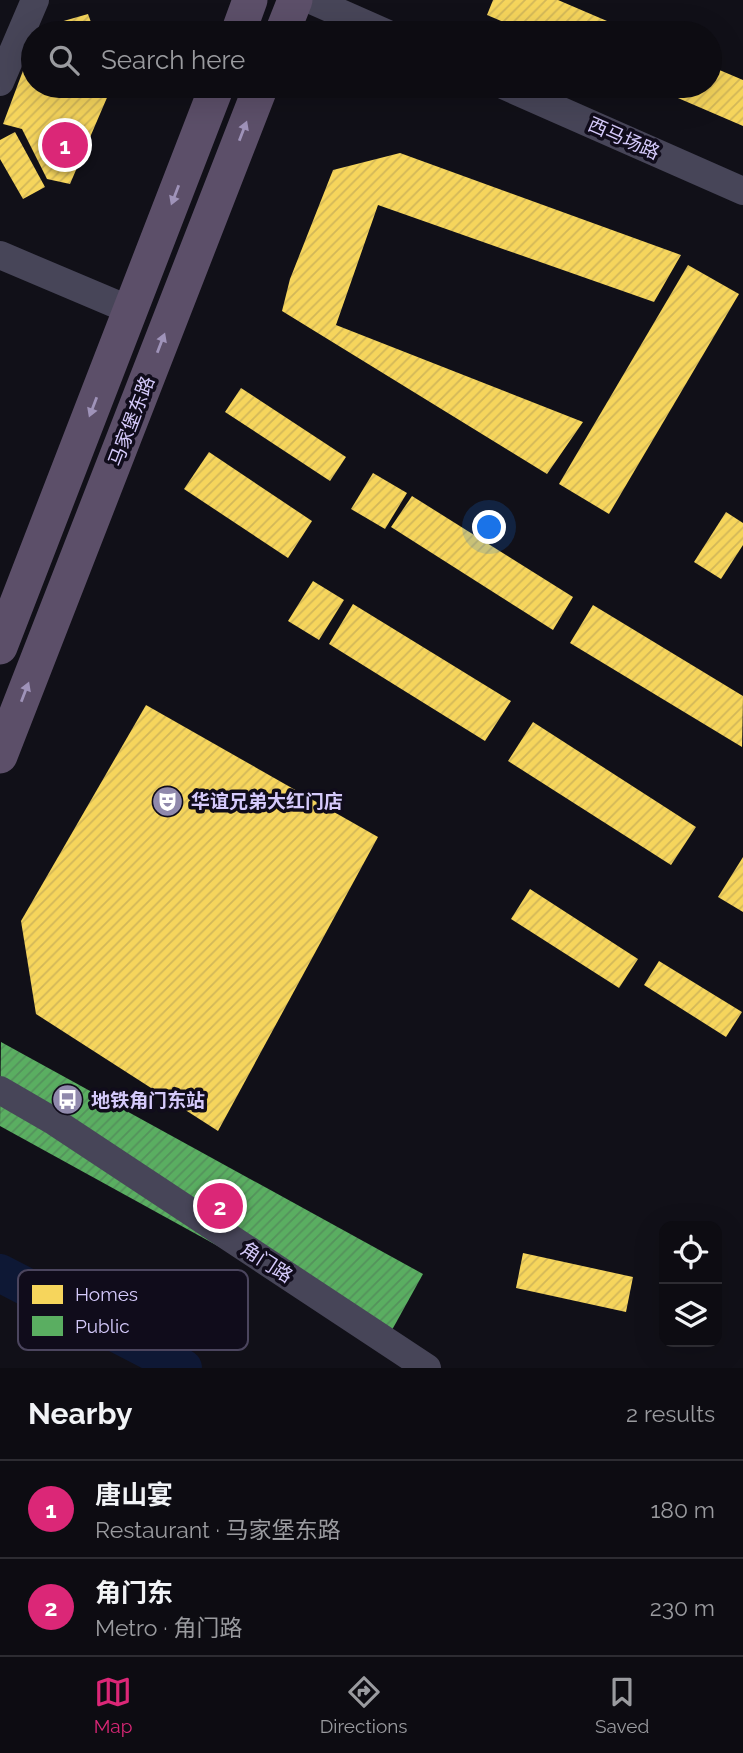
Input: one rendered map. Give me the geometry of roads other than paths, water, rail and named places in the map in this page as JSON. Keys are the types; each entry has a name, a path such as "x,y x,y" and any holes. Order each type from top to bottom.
{"main road":[{"path":"287,21 295,0"},
{"path":"0,647 212,98"},
{"name":"马家堡东路","path":"0,756 256,98"}],"street":[{"path":"26,21 35,0"},
{"path":"311,0 359,21"},
{"path":"0,82 21,33"},
{"name":"西马场路","path":"532,98 743,191"},
{"path":"0,255 130,310"},
{"name":"角门路","path":"0,1090 55,1122 427,1368"}],"waterway":[{"path":"0,1273 18,1282"},
{"path":"148,1350 183,1368"}],"place":[{"name":"唐山宴","path":"65,145"},
{"name":"华谊兄弟大红门店","path":"168,801"},
{"name":"地铁角门东站","path":"68,1100"},
{"name":"角门东","path":"220,1206"}]}
